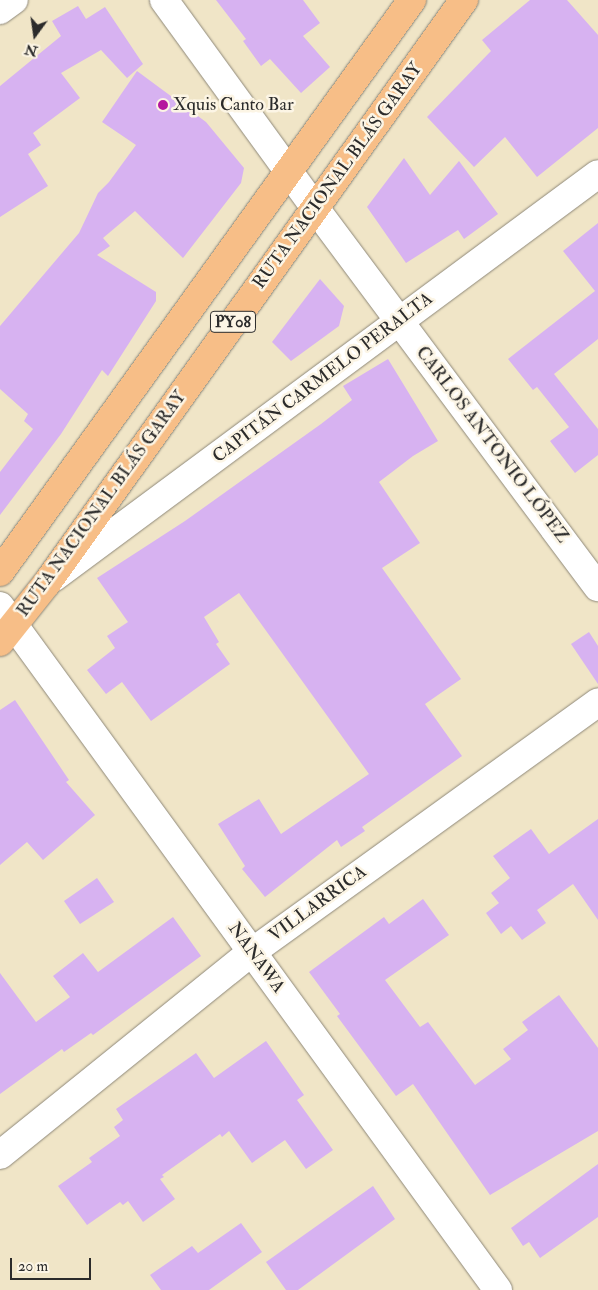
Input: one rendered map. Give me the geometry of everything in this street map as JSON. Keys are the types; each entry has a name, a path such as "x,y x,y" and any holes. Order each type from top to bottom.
{"highway":[{"name":"PY08","path":"0,572 412,0"},
{"name":"RUTA NACIONAL BLÁS GARAY","path":"3,626 47,582 464,0"}],"street":[{"path":"0,10 14,0"},
{"name":"CARLOS ANTONIO LÓPEZ","path":"164,0 315,208 598,587"},
{"name":"CAPITÁN CARMELO PERALTA","path":"47,582 598,174"},
{"name":"NANAWA","path":"3,626 252,952 498,1290"},
{"name":"VILLARRICA","path":"0,1155 252,952 598,702"}],"building":[{"path":"216,0 303,0 320,23 303,36 330,67 301,93 270,59 261,66 243,41 246,39"},
{"path":"530,0 567,0 598,35 598,128 537,177 505,137 474,167 427,117 491,51 482,40"},
{"path":"78,6 86,19 105,7 143,64 127,78 101,50 61,73 80,98 33,133 41,145 28,154 48,186 0,217 0,86 61,36 52,21"},
{"path":"137,71 206,122 244,168 241,183 183,258 135,211 103,238 110,246 97,255 156,292 156,301 108,376 102,370 61,434 0,515 0,472 33,429 24,421 28,414 0,389 0,326 79,233 98,193 109,182 136,145 102,122"},
{"path":"404,158 430,195 459,161 498,214 464,239 458,230 406,263 367,207"},
{"path":"598,223 598,339 554,374 598,429 598,455 575,473 550,441 569,427 537,387 533,390 508,359 595,291 563,251"},
{"path":"320,279 344,306 339,326 291,361 272,342"},
{"path":"388,359 438,441 413,456 379,482 420,543 382,568 461,679 425,704 462,756 362,827 365,831 341,847 337,840 265,897 242,869 245,866 218,824 259,799 281,834 369,774 239,593 204,617 219,642 216,644 230,664 151,721 122,682 106,694 87,670 115,648 107,636 128,622 97,578 185,521 321,424 352,400 343,386"},
{"path":"589,632 598,646 598,684 571,644"},
{"path":"15,700 69,780 66,782 95,815 43,860 27,842 0,865 0,710"},
{"path":"598,819 598,920 573,884 537,910 546,923 522,940 511,926 501,934 486,913 499,903 491,893 510,878 493,856 531,829 549,854"},
{"path":"97,878 114,902 80,924 64,901"},
{"path":"423,899 449,935 385,980 420,1027 428,1022 475,1085 511,1059 503,1049 528,1030 522,1022 559,995 598,1048 598,1131 490,1195 413,1084 396,1096 337,1016 340,1014 309,972 384,917 389,924"},
{"path":"173,917 201,956 93,1035 91,1033 64,1052 62,1049 0,1094 0,973 36,1022 70,997 53,976 83,953 98,972"},
{"path":"266,1041 304,1095 297,1100 333,1150 306,1169 285,1140 252,1163 229,1131 222,1137 220,1134 162,1175 164,1177 160,1179 175,1199 143,1222 128,1201 123,1205 120,1202 87,1225 58,1186 92,1162 89,1158 120,1136 114,1127 123,1120 116,1109 196,1053 214,1078"},
{"path":"598,1164 598,1217 540,1258 529,1242 523,1246 511,1228"},
{"path":"373,1186 395,1219 298,1290 286,1290 266,1262"},
{"path":"241,1223 262,1252 209,1290 161,1290 150,1275 192,1246 198,1253"}],"place":[{"name":"Xquis Canto Bar","path":"163,105"}]}
